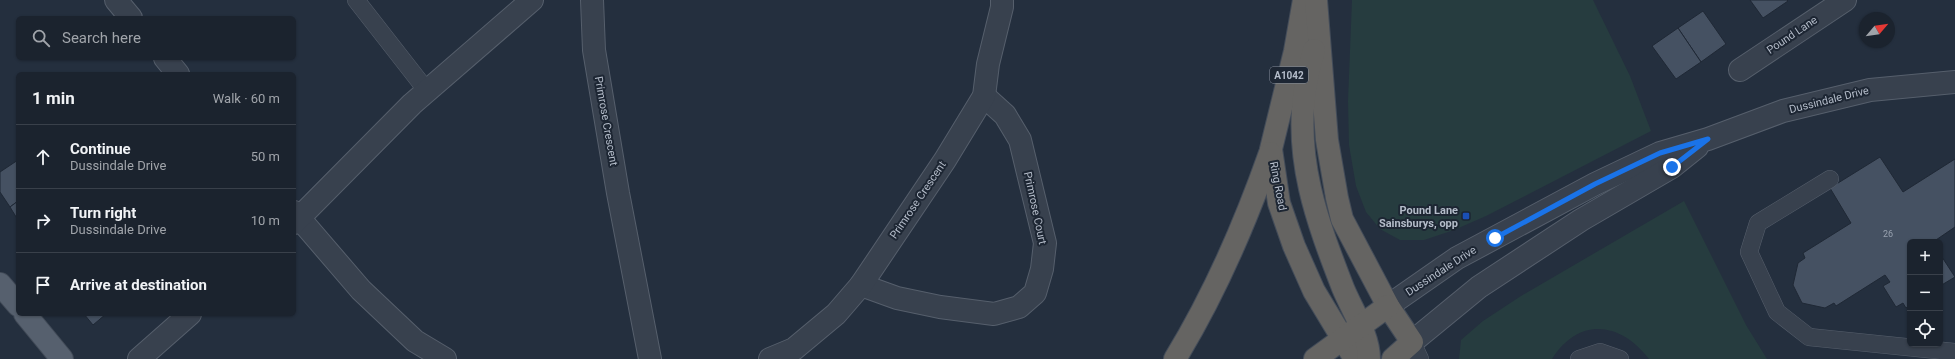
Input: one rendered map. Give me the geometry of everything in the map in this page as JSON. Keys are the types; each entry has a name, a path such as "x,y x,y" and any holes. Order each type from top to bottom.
{"highway":[{"name":"Ring Road","path":"1304,0 1295,51 1271,149 1279,203 1294,246 1314,291 1355,359"},
{"name":"A1042","path":"1316,0 1327,140 1337,198 1346,227 1388,306 1416,350"},
{"name":"A1042","path":"1318,34 1306,83 1303,150 1313,204 1321,230 1346,295 1361,327 1369,352 1369,359"},
{"name":"A1042","path":"1175,359 1223,268 1256,191 1271,149"},
{"name":"Dussindale Drive","path":"1315,359 1388,306"},
{"name":"Dussindale Drive","path":"1393,359 1416,350"}],"main road":[{"path":"0,284 16,303"},
{"path":"27,316 62,359"}],"street":[{"path":"116,0 129,16"},
{"path":"445,359 415,341 361,290 296,218 412,104 532,0"},
{"name":"Primrose Crescent","path":"592,0 594,50 618,193 650,359"},
{"name":"Primrose Crescent","path":"770,359 794,349 836,314 861,285 945,160 984,96 988,64 1002,7 1002,0"},
{"name":"Pound Lane","path":"1740,70 1845,0"},
{"path":"167,60 176,72"},
{"name":"Dussindale Drive","path":"1388,306 1456,258 1595,184 1660,153 1708,139 1783,111 1870,90 1955,82"},
{"name":"Primrose Court","path":"861,285 897,298 940,307 994,314 1019,307 1035,293 1042,269 1045,243 1020,140 1005,115 984,96"},
{"name":"Dussindale Drive","path":"1416,350 1479,287 1581,220 1672,167 1708,139"},
{"path":"139,359 188,316"}],"lane":[{"path":"356,0 427,91"},
{"path":"1830,179 1758,223 1749,252 1777,312 1809,337 1955,352"},
{"path":"1579,359 1600,352 1620,359"}],"green space":[{"path":"1352,0 1593,0 1630,76 1651,131 1486,216 1454,230 1424,240 1400,240 1380,229 1366,212 1356,186 1349,145 1348,101"},
{"path":"1684,201 1746,325 1767,359 1649,359 1626,337 1613,331 1600,329 1587,330 1575,336 1563,345 1552,359 1459,359 1461,340 1483,321 1521,296"}],"building":[{"path":"1750,0 1787,0 1788,1 1763,18"},
{"path":"1703,11 1726,44 1701,62 1678,28"},
{"path":"1678,28 1701,62 1676,79 1652,46"},
{"path":"1880,157 1903,192 1955,159 1955,227 1937,239 1907,239 1906,308 1903,303 1896,307 1883,286 1890,282 1885,275 1836,306 1834,303 1825,308 1802,303 1793,285 1798,263 1805,258 1803,253 1851,223 1830,188"},
{"path":"16,161 16,202 10,207 0,192 0,172"},
{"path":"16,202 16,217 10,207"},
{"path":"1943,259 1955,277 1943,284"},
{"path":"86,316 104,316 93,325"}],"place":[{"name":"Pound Lane Sainsburys, opp","path":"1466,216"}],"route":[{"path":"1495,238 1595,184 1660,153 1708,139 1672,167"}]}
